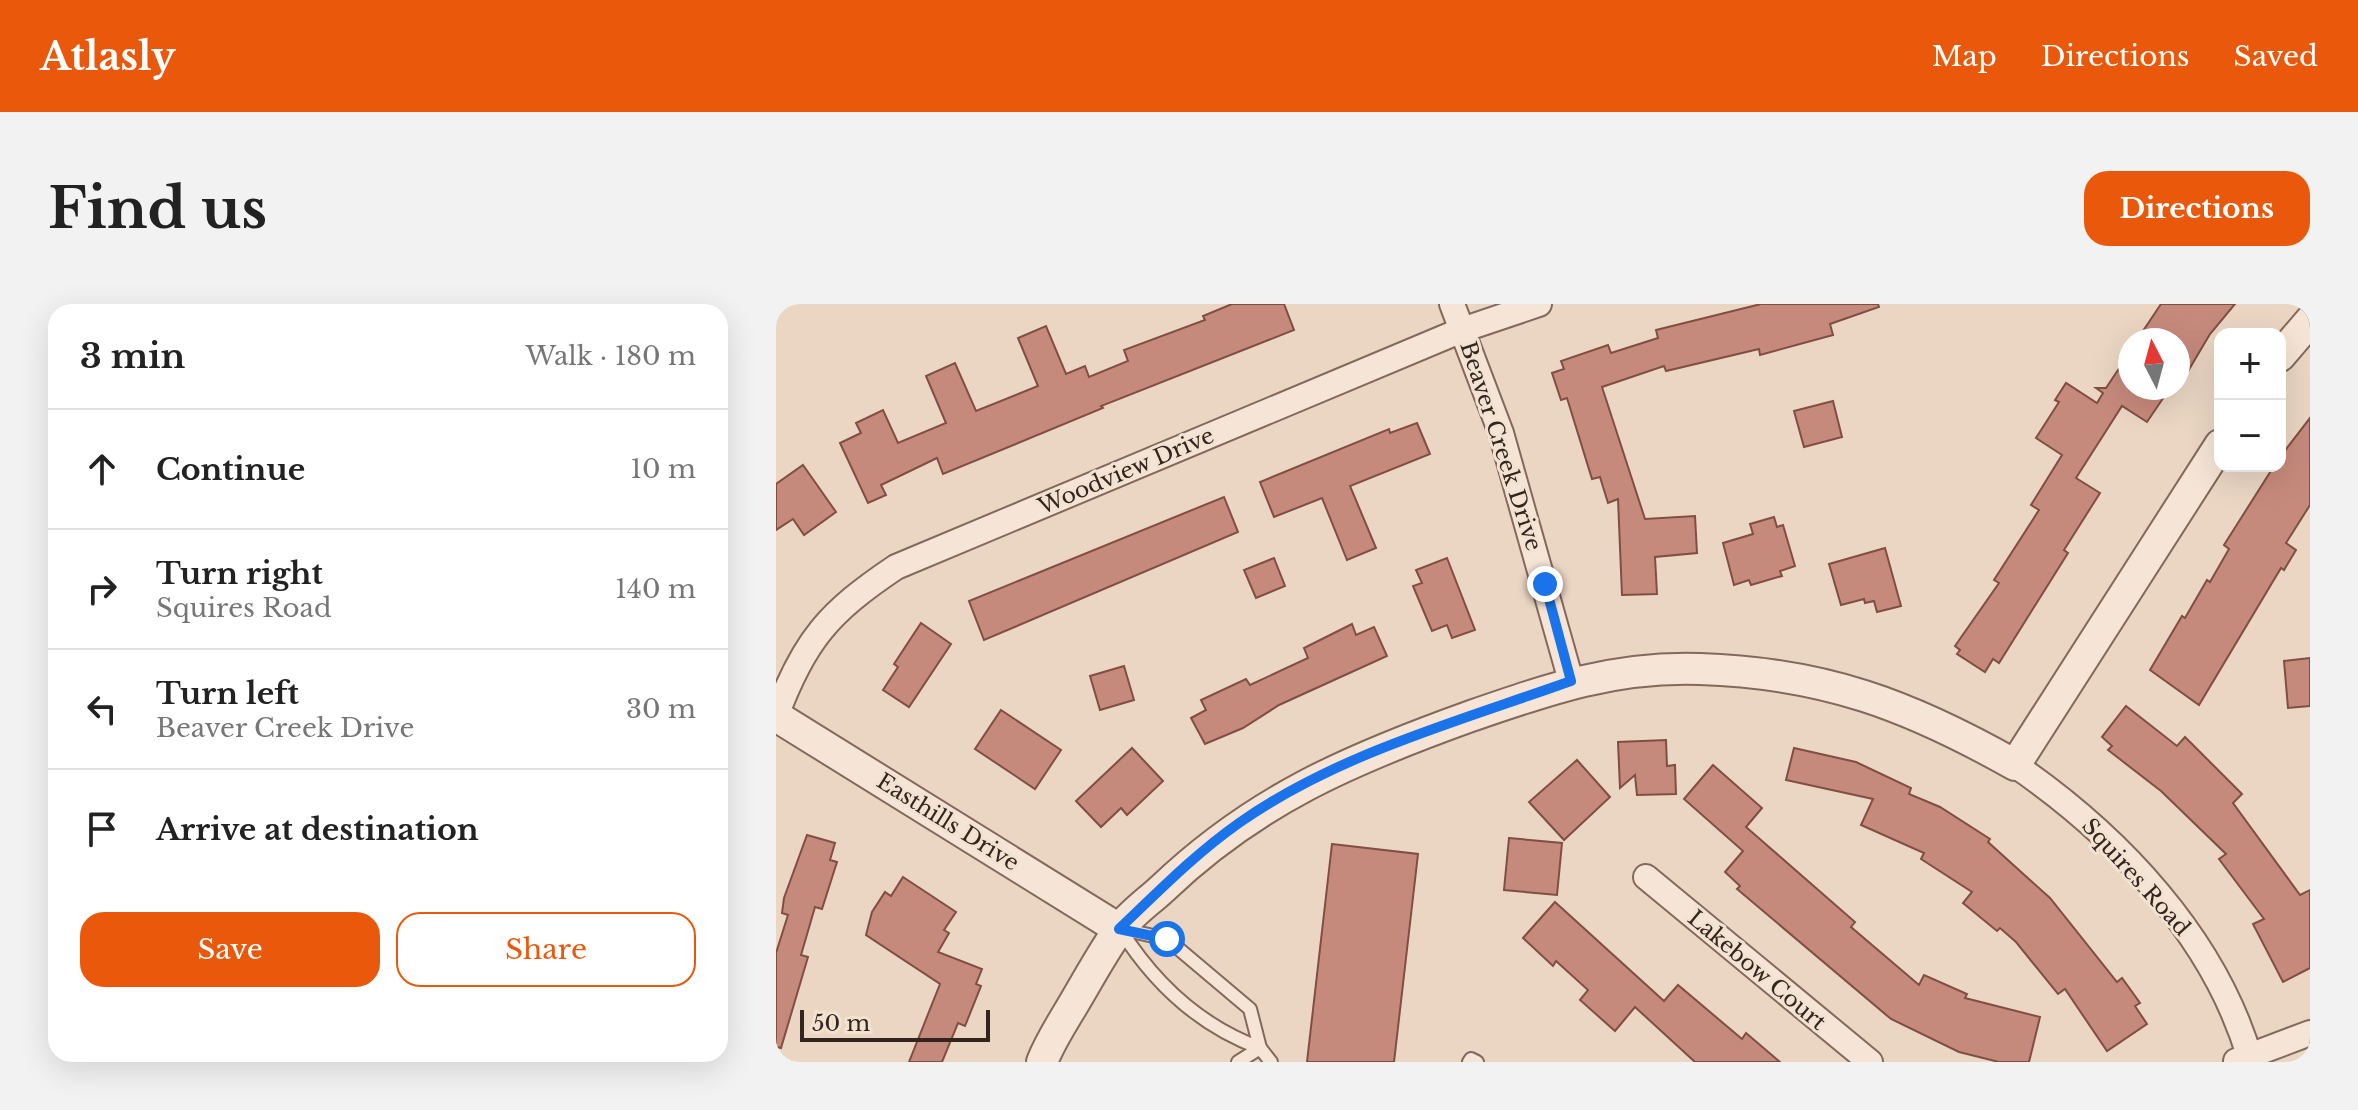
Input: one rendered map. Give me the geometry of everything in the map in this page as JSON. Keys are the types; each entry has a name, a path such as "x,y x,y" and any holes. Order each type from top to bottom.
{"street":[{"name":"Beaver Creek Drive","path":"1452,304 1501,433 1571,681"},
{"name":"Woodview Drive","path":"776,716 794,668 827,620 852,596 896,567 1462,330 1539,304"},
{"path":"2286,349 2310,321"},
{"path":"2015,765 2214,454"},
{"name":"Squires Road","path":"1042,1062 1119,929 1196,856 1240,822 1295,789 1401,741 1571,681 1637,671 1698,669 1814,681 1864,693 1914,712 2015,765 2091,823 2165,902 2207,963 2244,1060"},
{"name":"Easthills Drive","path":"776,716 1119,929"},
{"name":"Lakebow Court","path":"1646,877 1870,1062"},
{"path":"2244,1060 2310,1033"}],"lane":[{"path":"1119,929 1145,968 1222,1034 1260,1048"},
{"path":"1119,929 1167,939 1250,1009 1260,1048 1271,1062"},
{"path":"1238,1062 1260,1048"},
{"path":"1469,1062 1471,1059 1477,1062"}],"building":[{"path":"1232,304 1284,304 1294,330 1101,406 1103,408 943,474 937,458 881,485 886,495 868,503 840,443 861,433 856,423 883,410 898,443 946,423 926,376 955,363 976,411 1038,386 1018,338 1046,326 1066,374 1085,366 1089,377 1128,361 1124,350 1205,320 1203,316"},
{"path":"1761,304 1878,304 1879,307 1830,324 1833,335 1760,355 1759,349 1666,371 1664,366 1602,387 1645,519 1695,516 1697,553 1655,557 1657,594 1622,595 1618,499 1608,503 1600,477 1592,479 1567,398 1561,400 1552,373 1564,369 1561,361 1608,345 1611,353 1658,338 1656,330"},
{"path":"2161,304 2235,304 2214,328 2190,368 2190,328 2145,328"},
{"path":"2118,370 2118,400 2162,400 2147,422 2122,406 2076,478 2100,493 2064,550 2068,553 1999,663 1993,659 1985,672 1957,654 1960,650 1955,646 1999,583 1994,580 2039,510 2031,505 2062,455 2036,438 2059,402 2055,400 2066,383 2097,403 2103,393 2096,388 2106,388"},
{"path":"1833,401 1842,437 1804,447 1794,411"},
{"path":"2310,418 2310,505 2286,543 2296,550 2284,570 2281,568 2199,705 2150,670 2182,616 2185,618 2207,580 2210,582 2229,549 2224,545 2270,472 2286,472 2286,449"},
{"path":"1417,423 1430,454 1350,486 1376,548 1347,560 1322,498 1274,517 1260,482 1389,429 1390,433"},
{"path":"803,465 836,512 804,535 793,519 776,530 776,484"},
{"path":"1224,497 1238,532 984,640 969,601"},
{"path":"1774,517 1777,527 1783,525 1795,566 1780,571 1782,576 1751,585 1749,580 1734,585 1723,543 1753,534 1750,524"},
{"path":"1885,548 1901,606 1877,612 1874,601 1865,603 1864,599 1841,605 1829,564"},
{"path":"1274,558 1285,586 1256,598 1244,570"},
{"path":"1447,558 1475,630 1452,638 1447,625 1432,631 1413,586 1422,583 1416,570"},
{"path":"921,623 951,644 909,707 883,690 898,667 894,664"},
{"path":"1352,624 1356,635 1374,627 1387,656 1279,705 1243,728 1205,744 1191,718 1206,710 1201,700 1246,679 1250,685 1308,658 1304,648"},
{"path":"2310,658 2310,706 2288,708 2284,661"},
{"path":"1124,666 1134,700 1100,710 1090,676"},
{"path":"2126,706 2177,746 2185,737 2242,794 2233,803 2300,895 2310,890 2310,968 2283,982 2253,924 2264,919 2219,859 2226,854 2161,791 2108,750 2112,746 2102,737"},
{"path":"1001,710 1061,750 1035,789 975,749"},
{"path":"1666,740 1667,766 1675,765 1676,794 1637,795 1635,775 1620,788 1618,742"},
{"path":"1132,748 1163,781 1127,815 1121,808 1101,827 1076,801"},
{"path":"1794,748 1856,762 1911,788 1909,794 1940,807 1990,839 1988,842 2050,898 2117,982 2122,978 2140,1003 2135,1006 2147,1024 2107,1051 2065,989 2058,994 2016,942 2000,928 1997,931 1963,903 1972,892 1921,859 1924,853 1861,825 1873,799 1786,780"},
{"path":"1577,760 1610,797 1564,840 1529,802"},
{"path":"1713,765 1762,808 1746,827 1855,922 1851,927 1919,985 1924,975 1967,994 1965,998 2040,1017 2029,1062 1999,1062 1959,1052 1891,1019 1737,889 1740,886 1725,872 1743,851 1684,799"},
{"path":"807,835 835,843 830,860 837,862 822,909 815,907 801,955 808,957 781,1048 776,1047 776,953 788,915 782,913 784,898"},
{"path":"1509,838 1562,843 1557,895 1504,890"},
{"path":"1332,844 1418,854 1394,1062 1307,1062"},
{"path":"903,877 956,912 944,930 949,933 938,952 982,969 976,984 981,986 965,1026 958,1023 942,1062 909,1062 940,984 866,935 872,912 885,892 891,896"},
{"path":"1555,902 1664,1001 1678,985 1742,1039 1746,1033 1780,1062 1695,1062 1635,1007 1615,1031 1580,1000 1588,990 1556,961 1553,966 1523,938"}],"route":[{"path":"1167,939 1119,929 1196,856 1240,822 1295,789 1347,764 1401,741 1571,681 1545,584"}]}
